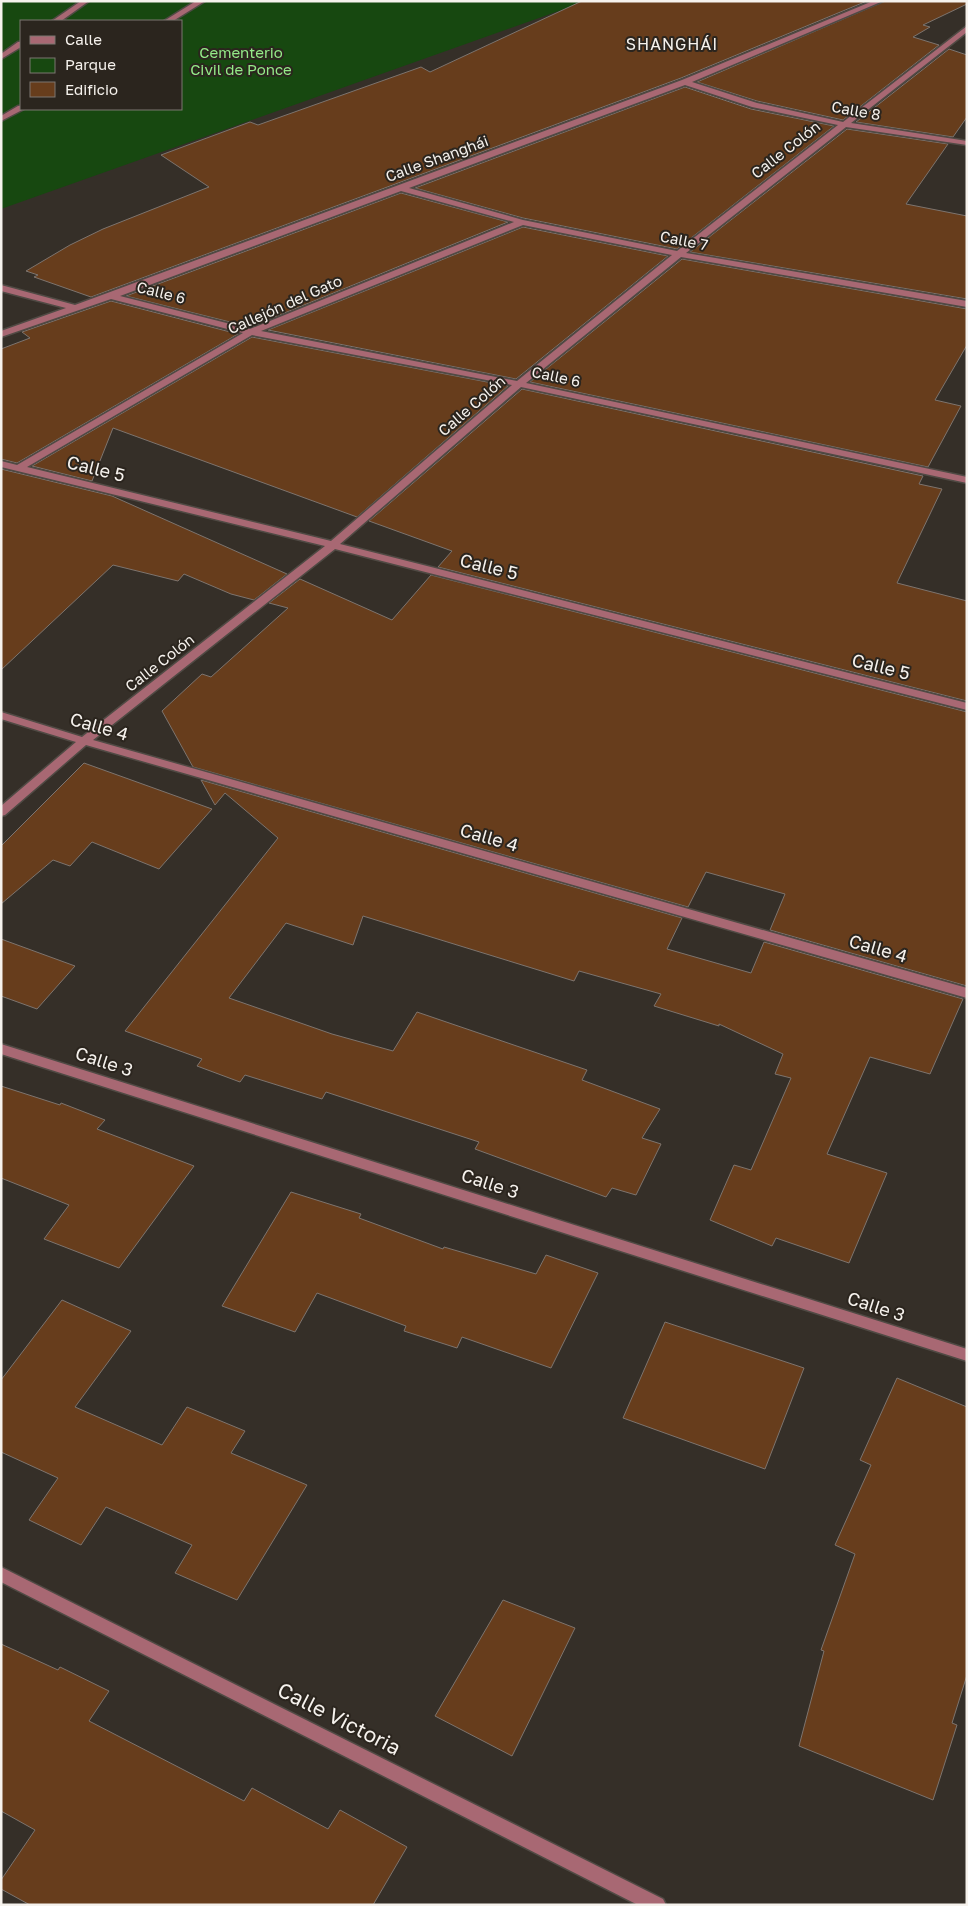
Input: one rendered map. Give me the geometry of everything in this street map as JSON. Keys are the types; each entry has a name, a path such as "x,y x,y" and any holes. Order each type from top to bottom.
{"street":[{"path":"58,20 86,1"},
{"path":"170,20 202,1"},
{"name":"Calle Shanghái","path":"1,334 111,296 685,82 880,1"},
{"name":"Calle Colón","path":"1,812 84,741 333,545 519,384 679,254 967,28"},
{"path":"1,57 20,45"},
{"name":"Calle 8","path":"685,82 755,105 843,124 967,143"},
{"path":"1,119 20,109"},
{"name":"Calle 7","path":"400,188 522,222 679,254 967,304"},
{"name":"Callejón del Gato","path":"20,468 251,332 522,222"},
{"path":"1,288 75,308"},
{"name":"Calle 6","path":"111,296 251,332 519,384 967,480"},
{"name":"Calle 5","path":"1,464 333,545 967,707"},
{"name":"Calle 4","path":"1,715 84,741 967,993"},
{"name":"Calle 3","path":"1,1049 967,1355"},
{"name":"Calle Victoria","path":"1,1574 657,1905"}],"green space":[{"name":"Cementerio Civil de Ponce","path":"1,1 587,1 1,209"}],"building":[{"path":"582,1 867,1 681,78 91,297 34,277 38,275 26,271 70,245 103,229 209,187 161,155 250,122 258,125 421,67 430,72"},
{"path":"885,1 967,1 967,4 923,25 930,27 913,37 939,45 843,120 757,101 697,82"},
{"path":"949,49 967,55 967,117 953,137 856,122"},
{"path":"685,87 751,109 834,126 677,249 523,218 415,188"},
{"path":"847,129 948,144 906,204 967,216 967,299 690,252"},
{"path":"401,193 508,222 250,327 126,296"},
{"path":"523,227 668,256 516,379 268,330"},
{"path":"682,259 967,309 967,345 935,400 961,406 928,467 530,382"},
{"path":"111,301 238,334 17,463 1,459 1,349 30,338 22,332"},
{"path":"252,337 508,386 357,517 113,428 92,481 32,466"},
{"path":"522,389 923,476 919,484 942,489 897,583 967,601 967,701 438,567 452,551 369,521"},
{"path":"1,469 112,496 287,574 254,600 231,594 184,574 178,581 113,565 1,670"},
{"path":"431,575 967,712 967,986 770,930 785,894 706,872 688,907 193,767 162,711 202,674 211,677 288,608 269,603 300,579 392,620"},
{"path":"84,763 212,809 159,869 92,842 70,866 53,860 1,904 1,846"},
{"path":"201,780 682,918 667,949 751,973 764,942 963,999 930,1074 870,1057 827,1154 887,1173 849,1263 776,1238 772,1246 710,1220 734,1165 751,1170 791,1078 775,1074 783,1054 719,1024 719,1026 654,1006 661,994 579,971 574,981 363,916 353,945 286,923 229,998 332,1034 393,1051 417,1012 587,1070 582,1080 660,1109 642,1138 661,1144 636,1195 612,1188 606,1197 475,1149 479,1142 326,1092 322,1099 245,1075 240,1082 197,1066 202,1059 125,1031 278,838 225,793 215,805"},
{"path":"1,939 75,966 37,1009 1,996"},
{"path":"1,1086 60,1105 61,1103 105,1120 97,1129 194,1166 119,1268 44,1239 69,1205 1,1178"},
{"path":"291,1192 361,1214 359,1218 443,1249 444,1247 536,1274 546,1255 598,1273 551,1368 462,1337 457,1348 404,1331 406,1326 317,1293 295,1332 222,1306"},
{"path":"62,1300 131,1331 75,1407 162,1445 187,1407 245,1431 231,1453 307,1485 237,1600 175,1573 192,1545 106,1507 81,1545 29,1520 58,1478 1,1452 1,1380"},
{"path":"665,1322 804,1368 765,1469 623,1418"},
{"path":"897,1378 967,1407 967,1675 952,1723 957,1725 933,1800 799,1746 824,1651 821,1650 855,1554 835,1545 871,1465 860,1460"},
{"path":"503,1600 575,1628 512,1756 435,1716"},
{"path":"1,1644 58,1670 60,1667 109,1691 89,1721 244,1801 252,1788 328,1829 340,1810 407,1847 373,1905 30,1905 1,1889 1,1880 35,1830 1,1811"}],"district":[{"name":"SHANGHÁI","path":"672,44"}]}
